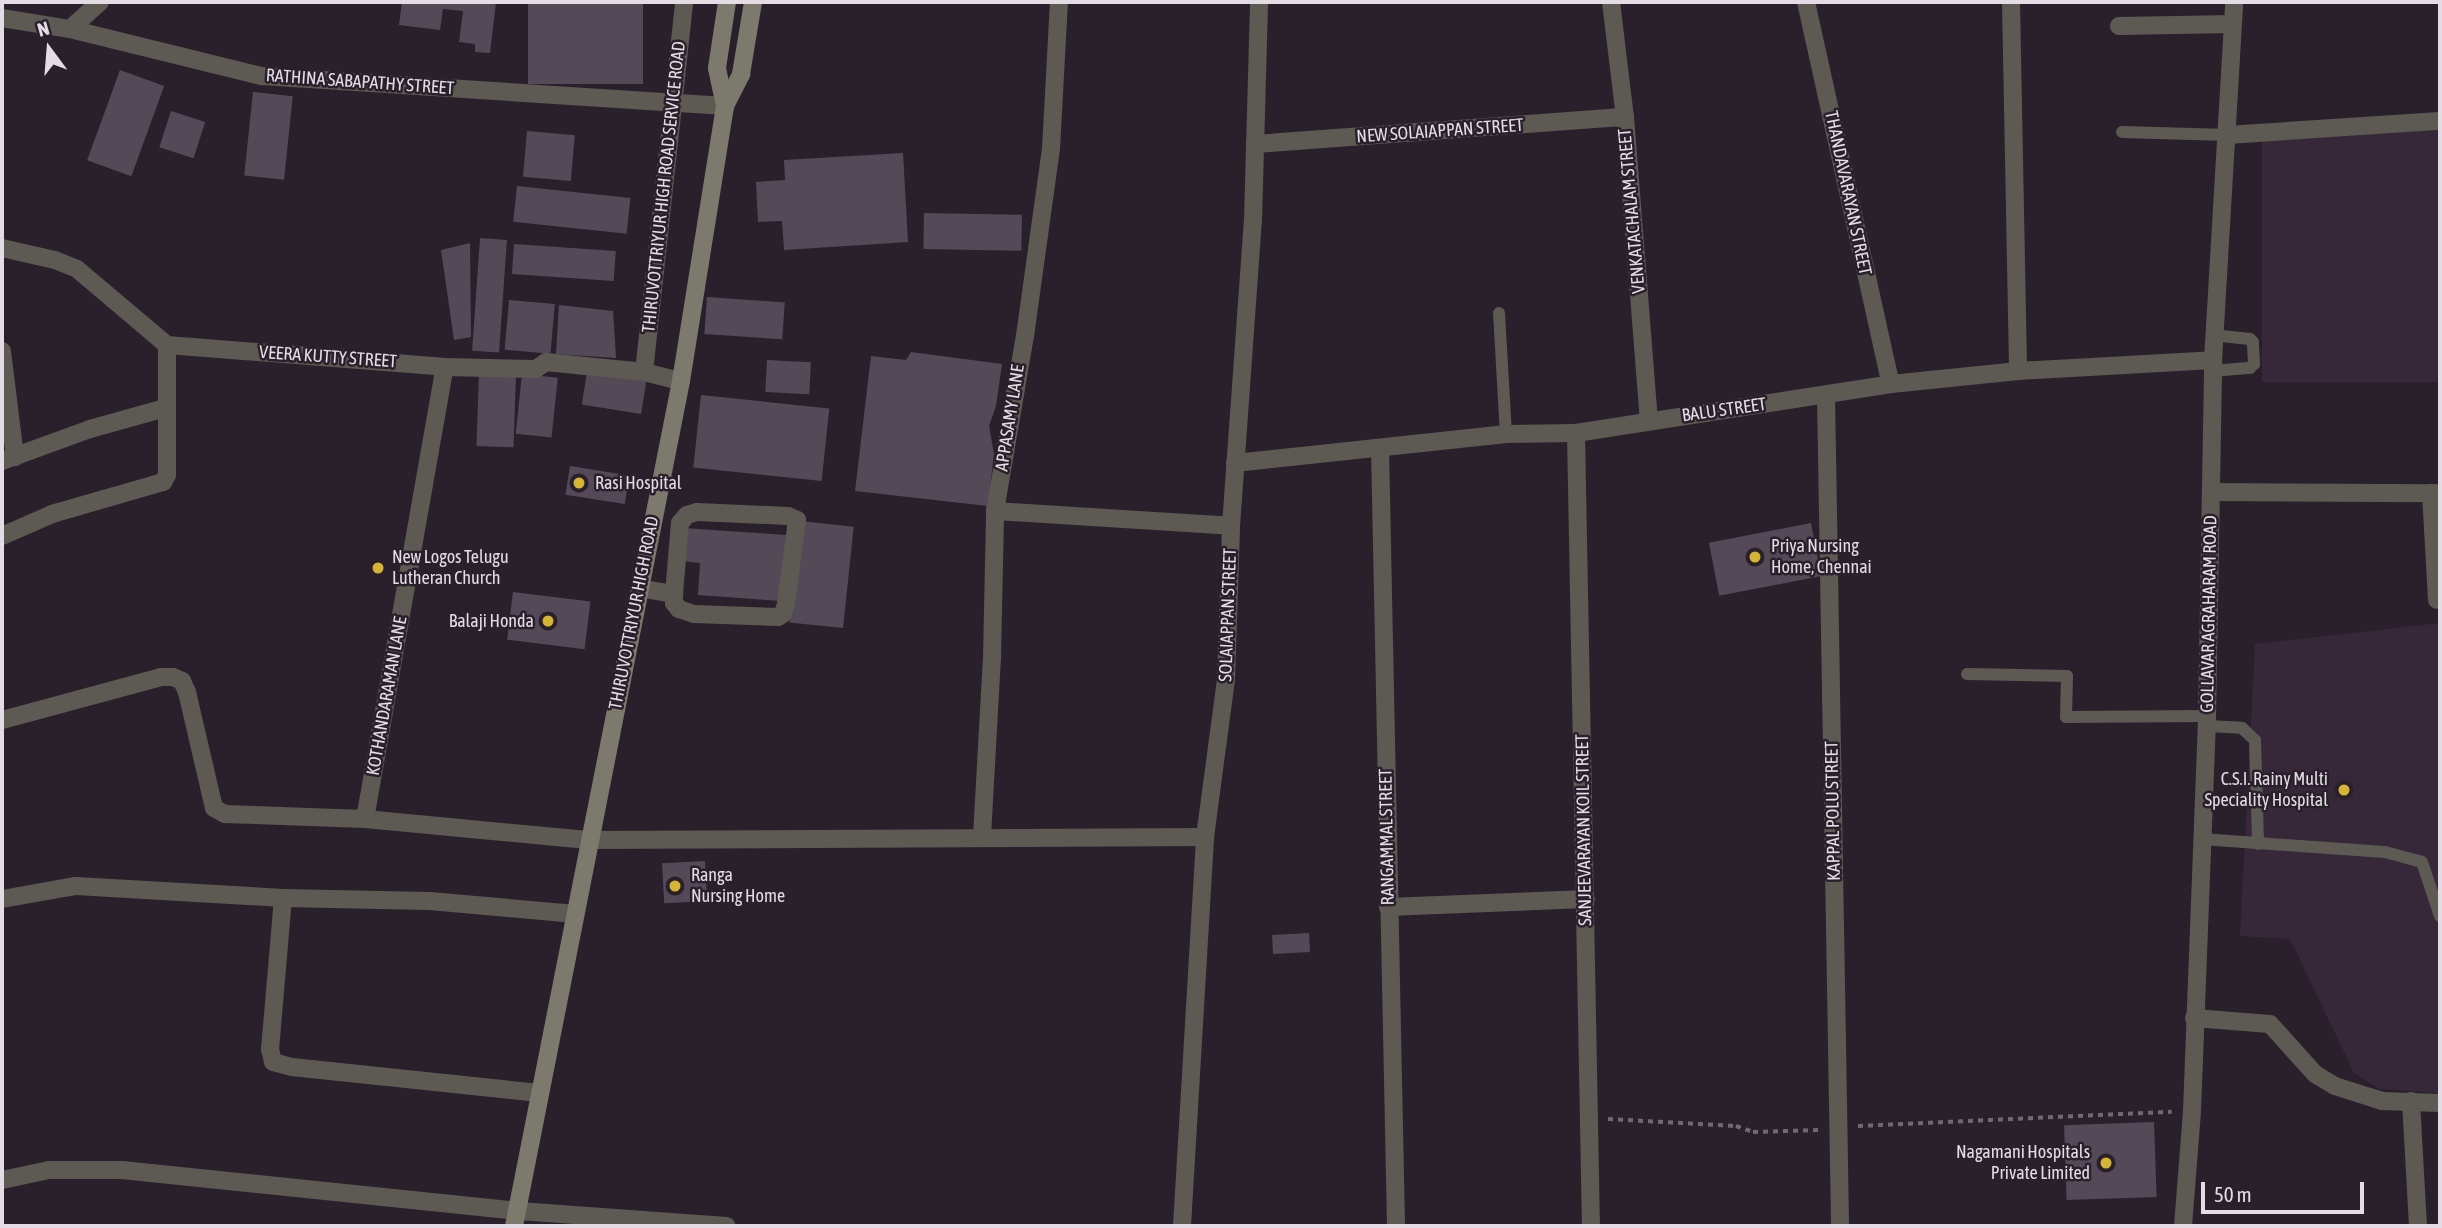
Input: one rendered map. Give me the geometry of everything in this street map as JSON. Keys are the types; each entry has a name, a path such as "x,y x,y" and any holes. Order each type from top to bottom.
{"main road":[{"path":"725,106 717,68 727,2"},
{"name":"THIRUVOTTRIYUR HIGH ROAD","path":"516,1219 588,840 681,381 725,106 741,74 754,2"}],"street":[{"path":"70,29 100,2"},
{"name":"THIRUVOTTRIYUR HIGH ROAD SERVICE ROAD","path":"644,372 684,2"},
{"name":"APPASAMY LANE","path":"982,836 992,659 995,510 1024,337 1051,149 1059,2"},
{"name":"SOLAIAPPAN STREET","path":"1182,1226 1205,837 1226,679 1231,526 1253,220 1259,2"},
{"name":"VENKATACHALAM STREET","path":"1611,2 1625,117 1649,421"},
{"name":"THANDAVARAYAN STREET","path":"1806,2 1891,384"},
{"path":"2011,2 2018,371"},
{"name":"GOLLAVAR AGRAHARAM ROAD","path":"2182,1226 2192,1111 2207,721 2214,335 2234,2"},
{"name":"RATHINA SABAPATHY STREET","path":"2,18 70,29 262,76 674,105 725,106"},
{"path":"2119,26 2233,24"},
{"name":"NEW SOLAIAPPAN STREET","path":"1255,144 1625,117"},
{"path":"2227,135 2440,121"},
{"path":"2,248 55,260 77,270 167,345 167,475 163,482 52,514 2,536"},
{"name":"VEERA KUTTY STREET","path":"167,345 445,367 536,369 546,362 644,372 681,381"},
{"path":"2,351 8,459 90,429 165,408"},
{"name":"BALU STREET","path":"1235,463 1506,434 1576,433 1891,384 2018,371 2213,366"},
{"name":"KOTHANDARAMAN LANE","path":"365,819 445,367"},
{"name":"KAPPAL POLU STREET","path":"1826,396 1840,1226"},
{"name":"SANJEEVARAYAN KOIL STREET","path":"1576,433 1591,1226"},
{"name":"RANGAMMAL STREET","path":"1380,448 1396,1226"},
{"path":"2211,492 2435,493 2438,600"},
{"path":"655,508 687,515 697,512 788,516 797,520 783,614 778,617 694,614 679,609 674,593 680,523 687,515"},
{"path":"995,510 1231,526"},
{"path":"639,588 674,593"},
{"path":"2,720 161,677 173,677 182,681 187,692 214,808 225,814 365,819 588,840 1205,837"},
{"path":"2,899 76,886 283,898 430,901 576,914"},
{"path":"283,898 270,1049 273,1062 292,1067 540,1093"},
{"path":"1388,907 1586,899"},
{"path":"2194,1018 2270,1024 2315,1074 2334,1086 2382,1101 2440,1102"},
{"path":"2411,1101 2418,1226"},
{"path":"2,1180 49,1170 122,1170 516,1219 726,1226"}],"lane":[{"path":"2122,132 2227,135"},
{"path":"1499,313 1506,434"},
{"path":"2213,366 2250,368 2254,363 2253,342 2250,339 2214,335"},
{"path":"1967,674 2067,676 2066,717 2207,721 2242,728 2255,740 2258,844"},
{"path":"2202,839 2385,852 2422,862 2440,916"}],"path":[{"path":"1589,1119 1636,1119 1736,1126 1753,1132 2192,1111"}],"shaded area":[{"path":"2262,130 2440,130 2440,382 2262,382"},
{"name":"C.S.I. Rainy Multi Speciality Hospital","path":"2440,623 2440,1093 2380,1089 2354,1073 2290,939 2240,936 2255,644"}],"building":[{"path":"402,2 496,2 490,53 475,52 475,44 459,42 463,11 443,9 440,30 399,25"},
{"path":"528,2 643,2 643,84 528,84"},
{"path":"120,70 164,86 131,176 87,160"},
{"path":"253,92 293,96 284,180 244,176"},
{"path":"171,111 205,122 193,158 159,147"},
{"path":"527,131 575,135 571,181 523,177"},
{"path":"903,153 908,242 784,250 782,221 758,222 756,182 785,180 784,160"},
{"path":"517,186 630,198 627,234 513,222"},
{"path":"924,213 1022,215 1021,251 923,249"},
{"path":"480,238 507,240 499,353 472,351"},
{"path":"470,243 471,337 454,340 441,250"},
{"path":"514,244 616,251 614,281 512,274"},
{"path":"707,297 785,302 782,339 704,334"},
{"path":"509,300 555,304 550,354 505,350"},
{"path":"559,305 613,311 616,358 556,354"},
{"path":"911,352 1002,364 996,406 989,426 994,454 988,506 855,491 871,356 906,360"},
{"path":"767,360 811,362 809,394 765,392"},
{"path":"587,372 646,381 641,414 582,405"},
{"path":"479,374 516,375 513,447 476,446"},
{"path":"522,374 558,378 552,437 516,434"},
{"path":"701,395 829,408 822,481 693,468"},
{"path":"570,466 629,475 625,504 565,495"},
{"path":"800,521 854,527 843,628 789,622"},
{"path":"1811,523 1821,576 1719,596 1709,543"},
{"path":"683,528 786,535 781,601 698,595 700,563 681,561"},
{"name":"Balaji Honda","path":"513,592 590,602 585,649 507,640"},
{"path":"705,861 707,901 664,903 662,863"},
{"path":"1309,933 1310,952 1273,954 1272,935"},
{"path":"2154,1122 2157,1197 2067,1200 2064,1125"}],"place":[{"name":"Rasi Hospital","path":"579,483"},
{"name":"Priya Nursing Home, Chennai","path":"1755,557"},
{"name":"New Logos Telugu Lutheran Church","path":"378,568"},
{"name":"Balaji Honda","path":"548,621"},
{"name":"C.S.I. Rainy Multi Speciality Hospital","path":"2344,790"},
{"name":"Ranga Nursing Home","path":"675,886"},
{"name":"Nagamani Hospitals Private Limited","path":"2106,1163"}]}
